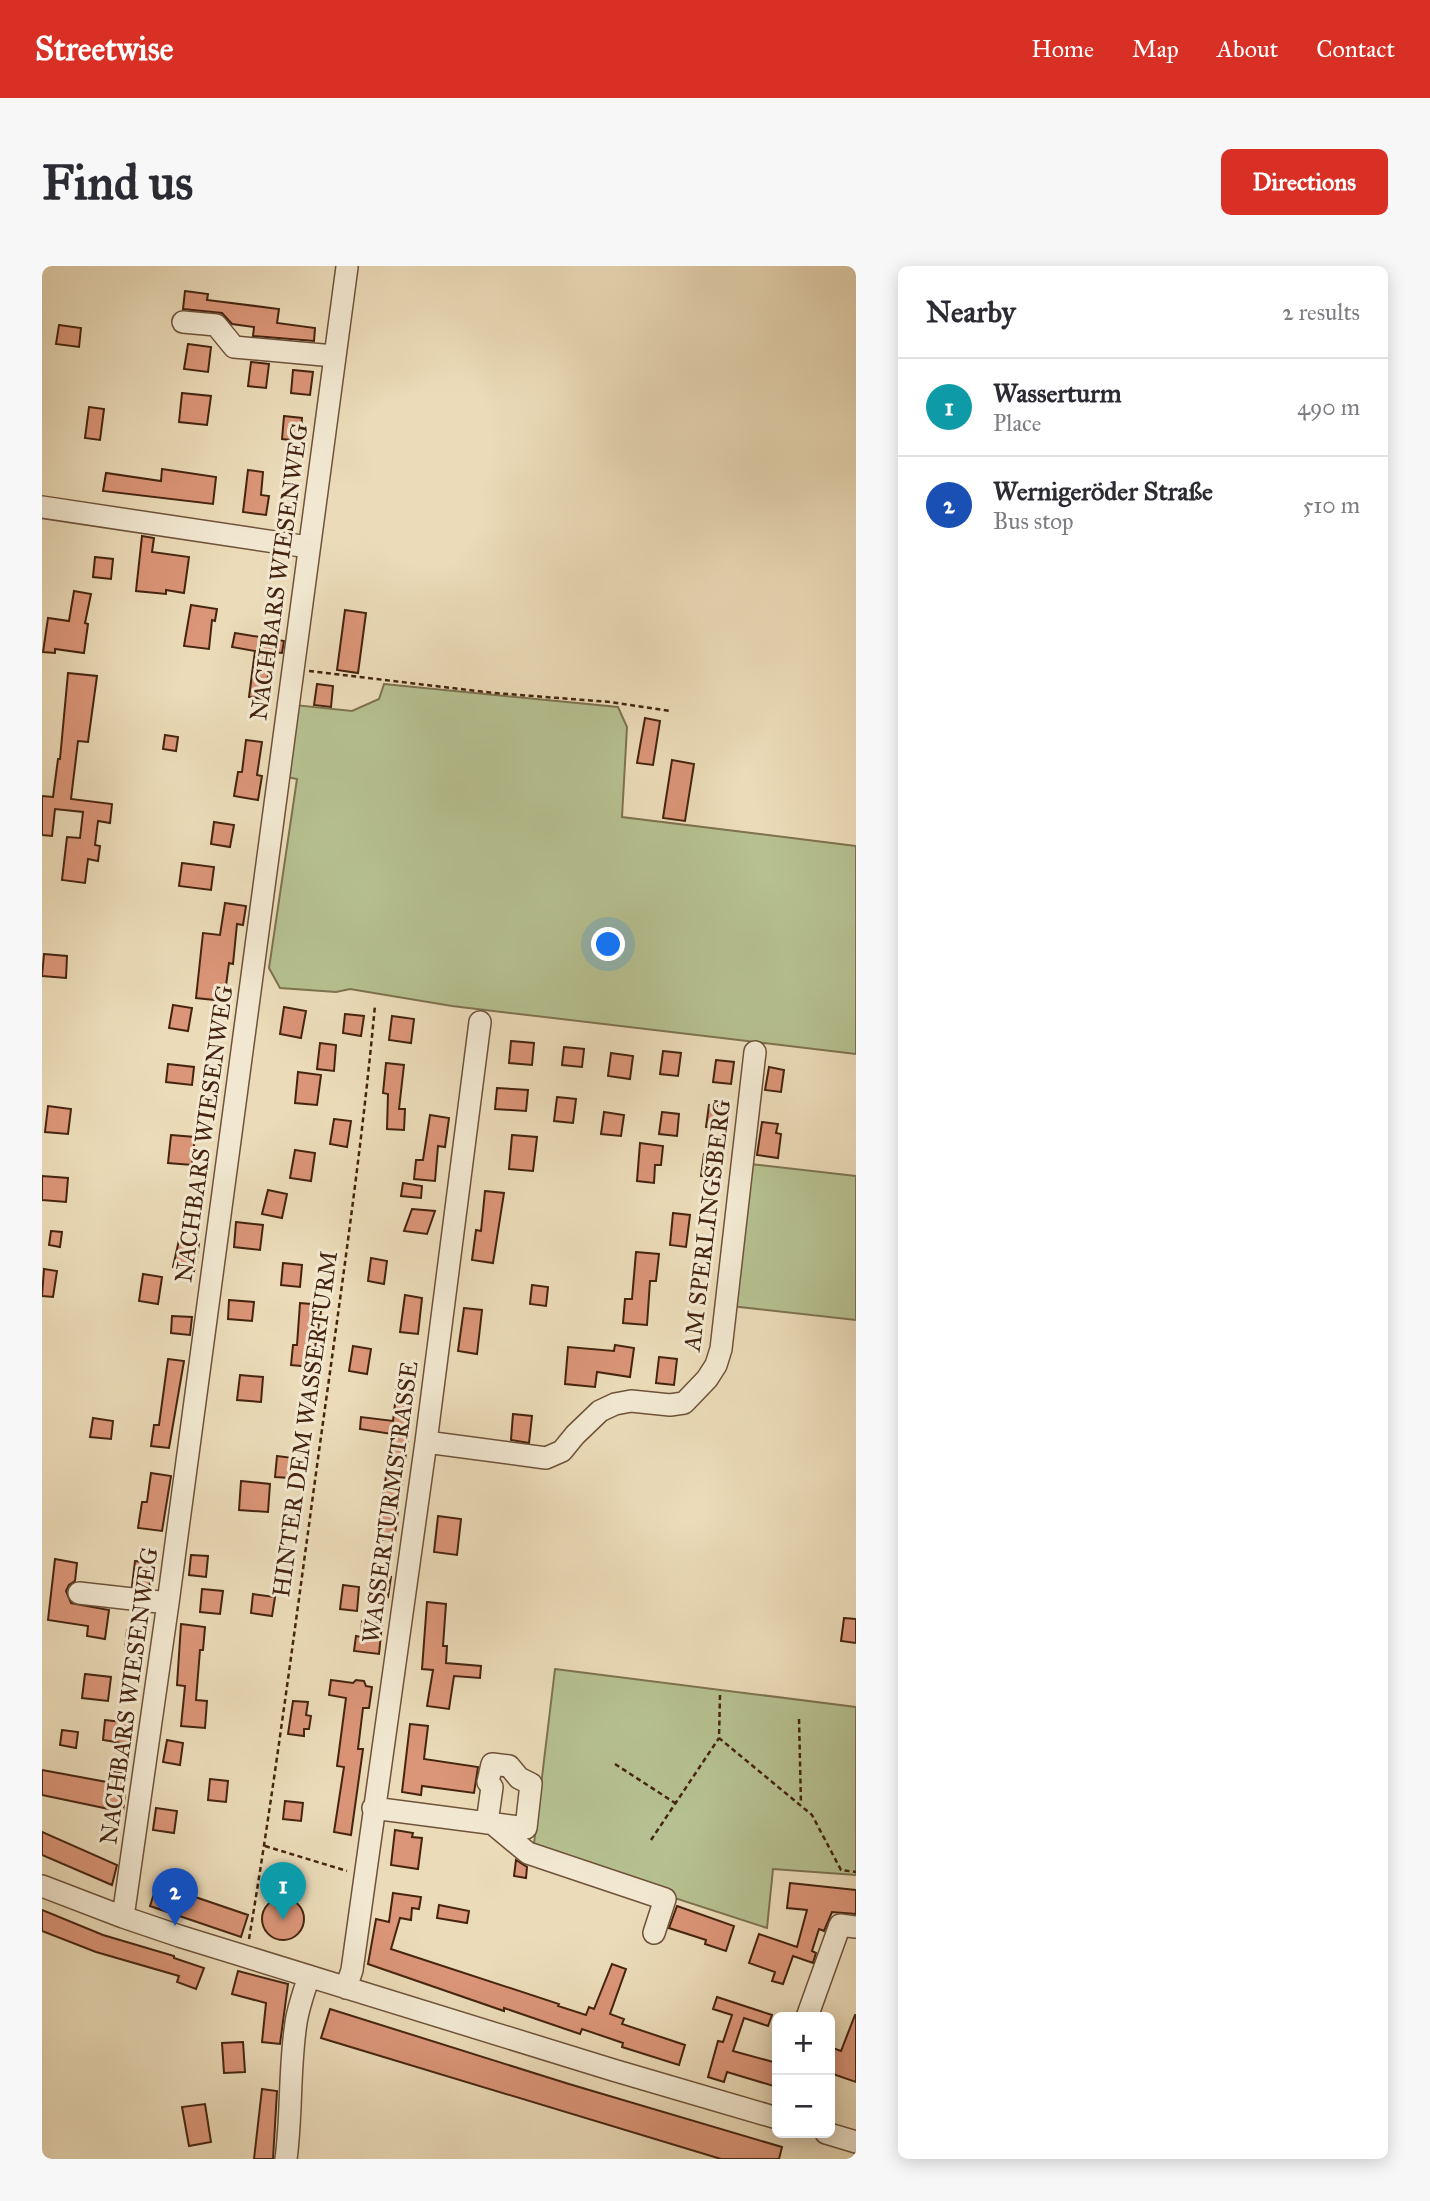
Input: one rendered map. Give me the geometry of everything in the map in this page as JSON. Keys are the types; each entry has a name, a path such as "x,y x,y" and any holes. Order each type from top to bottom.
{"street":[{"name":"NACHBARS WIESENWEG","path":"123,1917 168,1603 347,267"},
{"path":"183,322 216,325 234,347 334,356"},
{"path":"42,507 308,547"},
{"name":"WASSERTURMSTRASSE","path":"346,1988 352,1970 426,1442 481,1022"},
{"name":"AM SPERLINGSBERG","path":"426,1442 546,1458 562,1451 600,1411 631,1401 670,1405 684,1403 707,1379 716,1365 721,1349 755,1052"},
{"path":"79,1593 168,1603"},
{"path":"373,1808 490,1823 528,1853 665,1899 654,1933"},
{"path":"42,1886 123,1917 346,1988 772,2117"},
{"path":"809,2012 840,1925 856,1927"},
{"path":"286,2159 296,2021 309,1976"},
{"path":"835,2136 856,2142"}],"path":[{"path":"292,669 494,693 610,702 670,711"},
{"name":"HINTER DEM WASSERTURM","path":"246,1956 265,1846 323,1429 366,1098 375,1006"},
{"path":"651,1840 719,1738 720,1695"},
{"path":"799,1719 801,1806"},
{"path":"719,1738 812,1815 841,1870 856,1872"},
{"path":"615,1764 675,1803"},
{"path":"265,1846 364,1877"}],"green space":[{"path":"384,684 618,707 627,727 622,817 856,846 856,1054 452,1006 350,989 336,992 280,988 269,968 297,779 287,777 295,705 352,711 379,699"},
{"path":"750,1164 856,1176 856,1320 731,1306"},
{"path":"555,1669 856,1707 856,1875 773,1869 767,1928 533,1852"}],"building":[{"path":"185,291 208,294 207,300 279,309 277,323 315,328 314,341 253,336 254,327 232,324 222,313 183,309"},
{"path":"59,325 81,328 79,347 56,344"},
{"path":"188,344 211,347 208,372 184,369"},
{"path":"251,362 269,364 266,388 248,386"},
{"path":"293,370 313,372 310,395 291,393"},
{"path":"182,393 211,396 207,425 179,422"},
{"path":"89,407 104,409 100,440 85,438"},
{"path":"284,416 302,418 300,441 282,439"},
{"path":"162,469 216,477 213,504 103,491 106,473 161,481"},
{"path":"248,470 263,472 261,495 269,496 266,515 243,512"},
{"path":"142,536 154,538 152,552 189,557 184,593 166,590 166,594 136,591"},
{"path":"95,557 113,559 111,579 93,577"},
{"path":"74,591 91,594 85,623 88,624 84,653 55,649 55,653 43,652 48,618 69,621"},
{"path":"191,605 217,609 215,621 212,620 209,649 184,646"},
{"path":"345,610 366,613 358,673 337,670"},
{"path":"235,633 284,641 282,653 271,652 265,699 249,697 255,651 232,647"},
{"path":"68,673 97,676 88,742 78,741 71,799 112,804 110,823 98,821 95,845 100,846 98,861 88,859 85,883 62,880 67,837 80,838 83,812 55,809 52,836 42,835 42,796 53,797 60,759"},
{"path":"317,684 333,686 331,707 314,705"},
{"path":"645,718 660,721 653,765 637,763"},
{"path":"165,735 178,737 176,751 163,749"},
{"path":"246,740 262,742 257,775 262,776 258,800 234,796 238,772 242,772"},
{"path":"672,760 694,764 685,821 663,818"},
{"path":"214,822 234,825 230,847 211,844"},
{"path":"182,863 214,867 211,890 179,886"},
{"path":"225,903 246,906 243,925 237,924 233,964 229,963 224,1001 196,998 203,933 220,935"},
{"path":"44,954 67,956 66,978 42,976"},
{"path":"173,1005 192,1008 188,1031 169,1028"},
{"path":"284,1007 306,1011 301,1038 280,1034"},
{"path":"345,1014 364,1016 361,1036 343,1033"},
{"path":"392,1016 414,1019 411,1043 389,1040"},
{"path":"511,1041 534,1043 532,1065 509,1063"},
{"path":"320,1043 336,1045 334,1071 317,1069"},
{"path":"564,1047 584,1049 582,1067 562,1065"},
{"path":"663,1051 681,1053 678,1076 660,1074"},
{"path":"611,1053 633,1056 630,1079 608,1076"},
{"path":"716,1060 734,1062 731,1084 713,1082"},
{"path":"386,1063 404,1065 399,1109 405,1109 404,1130 387,1129 388,1094 383,1093"},
{"path":"168,1064 194,1067 192,1085 166,1082"},
{"path":"769,1067 784,1070 781,1092 765,1090"},
{"path":"298,1072 321,1075 317,1105 295,1103"},
{"path":"497,1088 528,1090 526,1111 495,1109"},
{"path":"557,1097 576,1099 573,1123 554,1121"},
{"path":"709,1105 727,1107 724,1130 706,1127"},
{"path":"48,1106 71,1109 68,1134 45,1132"},
{"path":"604,1112 624,1115 621,1136 601,1134"},
{"path":"662,1112 679,1114 677,1136 659,1134"},
{"path":"430,1115 449,1118 445,1147 438,1146 435,1181 414,1179 416,1160 423,1160"},
{"path":"334,1119 351,1121 347,1147 330,1144"},
{"path":"762,1122 778,1124 776,1133 781,1134 778,1158 757,1155"},
{"path":"171,1135 195,1137 192,1165 168,1163"},
{"path":"512,1135 537,1137 533,1171 509,1169"},
{"path":"640,1143 663,1146 661,1165 655,1165 654,1183 637,1181"},
{"path":"295,1150 315,1153 311,1181 290,1178"},
{"path":"704,1154 722,1156 720,1179 701,1176"},
{"path":"42,1176 68,1178 66,1202 42,1200"},
{"path":"403,1183 422,1186 421,1198 401,1196"},
{"path":"268,1190 287,1194 282,1218 262,1214"},
{"path":"485,1191 504,1193 493,1263 472,1260 476,1230 481,1231"},
{"path":"412,1209 435,1211 427,1234 404,1231"},
{"path":"673,1213 690,1215 686,1247 670,1245"},
{"path":"236,1222 263,1225 260,1250 234,1247"},
{"path":"51,1231 62,1232 60,1247 49,1245"},
{"path":"179,1240 199,1244 194,1271 173,1267"},
{"path":"636,1252 659,1254 656,1281 650,1281 647,1325 623,1323 625,1299 632,1299"},
{"path":"371,1258 387,1261 384,1284 368,1281"},
{"path":"283,1263 302,1265 300,1287 281,1285"},
{"path":"44,1269 57,1271 53,1297 42,1296"},
{"path":"143,1274 162,1277 158,1304 139,1301"},
{"path":"532,1285 548,1287 546,1306 530,1304"},
{"path":"405,1295 422,1298 418,1334 400,1332"},
{"path":"229,1300 254,1302 252,1321 228,1319"},
{"path":"300,1303 322,1305 312,1367 291,1365 293,1345 297,1345"},
{"path":"464,1308 482,1310 477,1354 458,1351"},
{"path":"172,1316 192,1317 190,1335 171,1333"},
{"path":"615,1345 634,1348 630,1377 597,1372 595,1387 565,1384 568,1347 614,1351"},
{"path":"353,1346 371,1349 367,1374 349,1371"},
{"path":"659,1357 677,1359 674,1385 656,1383"},
{"path":"168,1359 184,1361 169,1448 151,1446 154,1425 159,1425"},
{"path":"240,1375 263,1377 261,1402 237,1400"},
{"path":"398,1378 416,1380 394,1541 377,1539 392,1434 360,1429 361,1417 393,1421"},
{"path":"513,1414 532,1416 529,1443 511,1440"},
{"path":"93,1418 113,1421 111,1439 90,1437"},
{"path":"277,1456 293,1458 290,1478 275,1477"},
{"path":"151,1473 171,1476 162,1531 138,1528 142,1502 147,1502"},
{"path":"241,1481 270,1484 268,1512 239,1510"},
{"path":"438,1516 461,1519 457,1555 434,1552"},
{"path":"191,1555 208,1556 206,1577 189,1575"},
{"path":"55,1559 77,1563 75,1581 66,1591 71,1603 109,1610 105,1639 87,1636 88,1626 48,1620"},
{"path":"135,1561 153,1563 149,1588 132,1586"},
{"path":"371,1575 391,1577 388,1597 368,1594"},
{"path":"343,1585 359,1587 357,1611 340,1609"},
{"path":"202,1589 223,1591 220,1614 200,1612"},
{"path":"253,1594 275,1597 272,1616 251,1613"},
{"path":"427,1602 446,1604 443,1646 447,1646 446,1663 481,1666 480,1678 454,1676 449,1709 427,1706 433,1670 422,1669"},
{"path":"844,1618 856,1619 856,1643 841,1641"},
{"path":"362,1621 382,1624 379,1654 354,1651 356,1636 361,1637"},
{"path":"181,1624 205,1627 203,1650 200,1650 196,1700 207,1701 205,1728 181,1726 185,1686 177,1685"},
{"path":"127,1630 146,1632 143,1652 125,1650"},
{"path":"85,1674 111,1677 108,1701 82,1698"},
{"path":"331,1680 353,1683 356,1680 364,1681 366,1686 372,1687 369,1708 363,1708 358,1749 363,1749 351,1835 334,1832 344,1767 337,1766 346,1698 329,1695"},
{"path":"293,1701 308,1702 306,1715 311,1716 309,1729 304,1729 304,1736 288,1734"},
{"path":"105,1720 130,1723 128,1744 103,1740"},
{"path":"410,1724 428,1726 424,1759 478,1767 474,1793 422,1786 421,1795 402,1792"},
{"path":"62,1730 78,1732 76,1748 60,1745"},
{"path":"167,1740 183,1743 180,1765 163,1762"},
{"path":"42,1770 107,1782 109,1771 127,1774 123,1812 42,1795"},
{"path":"210,1779 228,1781 226,1802 208,1800"},
{"path":"285,1801 303,1803 301,1821 283,1819"},
{"path":"156,1808 177,1811 174,1833 153,1830"},
{"path":"395,1830 413,1833 412,1837 422,1838 418,1869 391,1865"},
{"path":"42,1832 117,1865 112,1885 42,1855"},
{"path":"516,1860 527,1867 526,1878 514,1876"},
{"path":"790,1883 856,1890 856,1914 832,1912 824,1931 819,1929 812,1951 816,1953 813,1963 793,1956 783,1984 772,1981 775,1972 749,1963 759,1934 797,1947 807,1910 787,1908"},
{"path":"157,1884 248,1915 241,1937 150,1906"},
{"path":"393,1893 421,1897 419,1909 412,1908 411,1920 400,1918 391,1949 559,2004 558,2006 586,2015 589,2007 594,2009 612,1964 626,1969 610,2014 624,2019 622,2024 685,2045 679,2065 622,2047 623,2043 582,2029 580,2034 504,2008 504,2011 368,1964 376,1919 389,1922"},
{"path":"283,1898 298,1904 304,1919 298,1934 283,1940 268,1934 262,1919 268,1904"},
{"path":"439,1905 469,1911 467,1923 437,1918"},
{"path":"677,1906 734,1926 726,1951 705,1944 706,1940 669,1928"},
{"path":"42,1910 103,1935 204,1968 196,1989 177,1982 179,1976 96,1952 42,1931"},
{"path":"238,1971 288,1984 280,2044 262,2042 266,2003 232,1994"},
{"path":"717,1997 772,2015 768,2026 744,2018 733,2051 772,2062 772,2086 727,2072 724,2082 708,2077 718,2041 723,2042 732,2015 713,2009"},
{"path":"330,2009 782,2147 779,2159 721,2159 321,2038"},
{"path":"856,2015 856,2082 835,2075 835,2049 841,2051"},
{"path":"243,2042 245,2072 224,2073 222,2043"},
{"path":"262,2089 277,2091 273,2159 254,2159"},
{"path":"205,2104 211,2142 189,2146 182,2107"}],"place":[{"name":"Wasserturm","path":"283,1920"},
{"name":"Wernigeröder Straße","path":"175,1926"}]}
